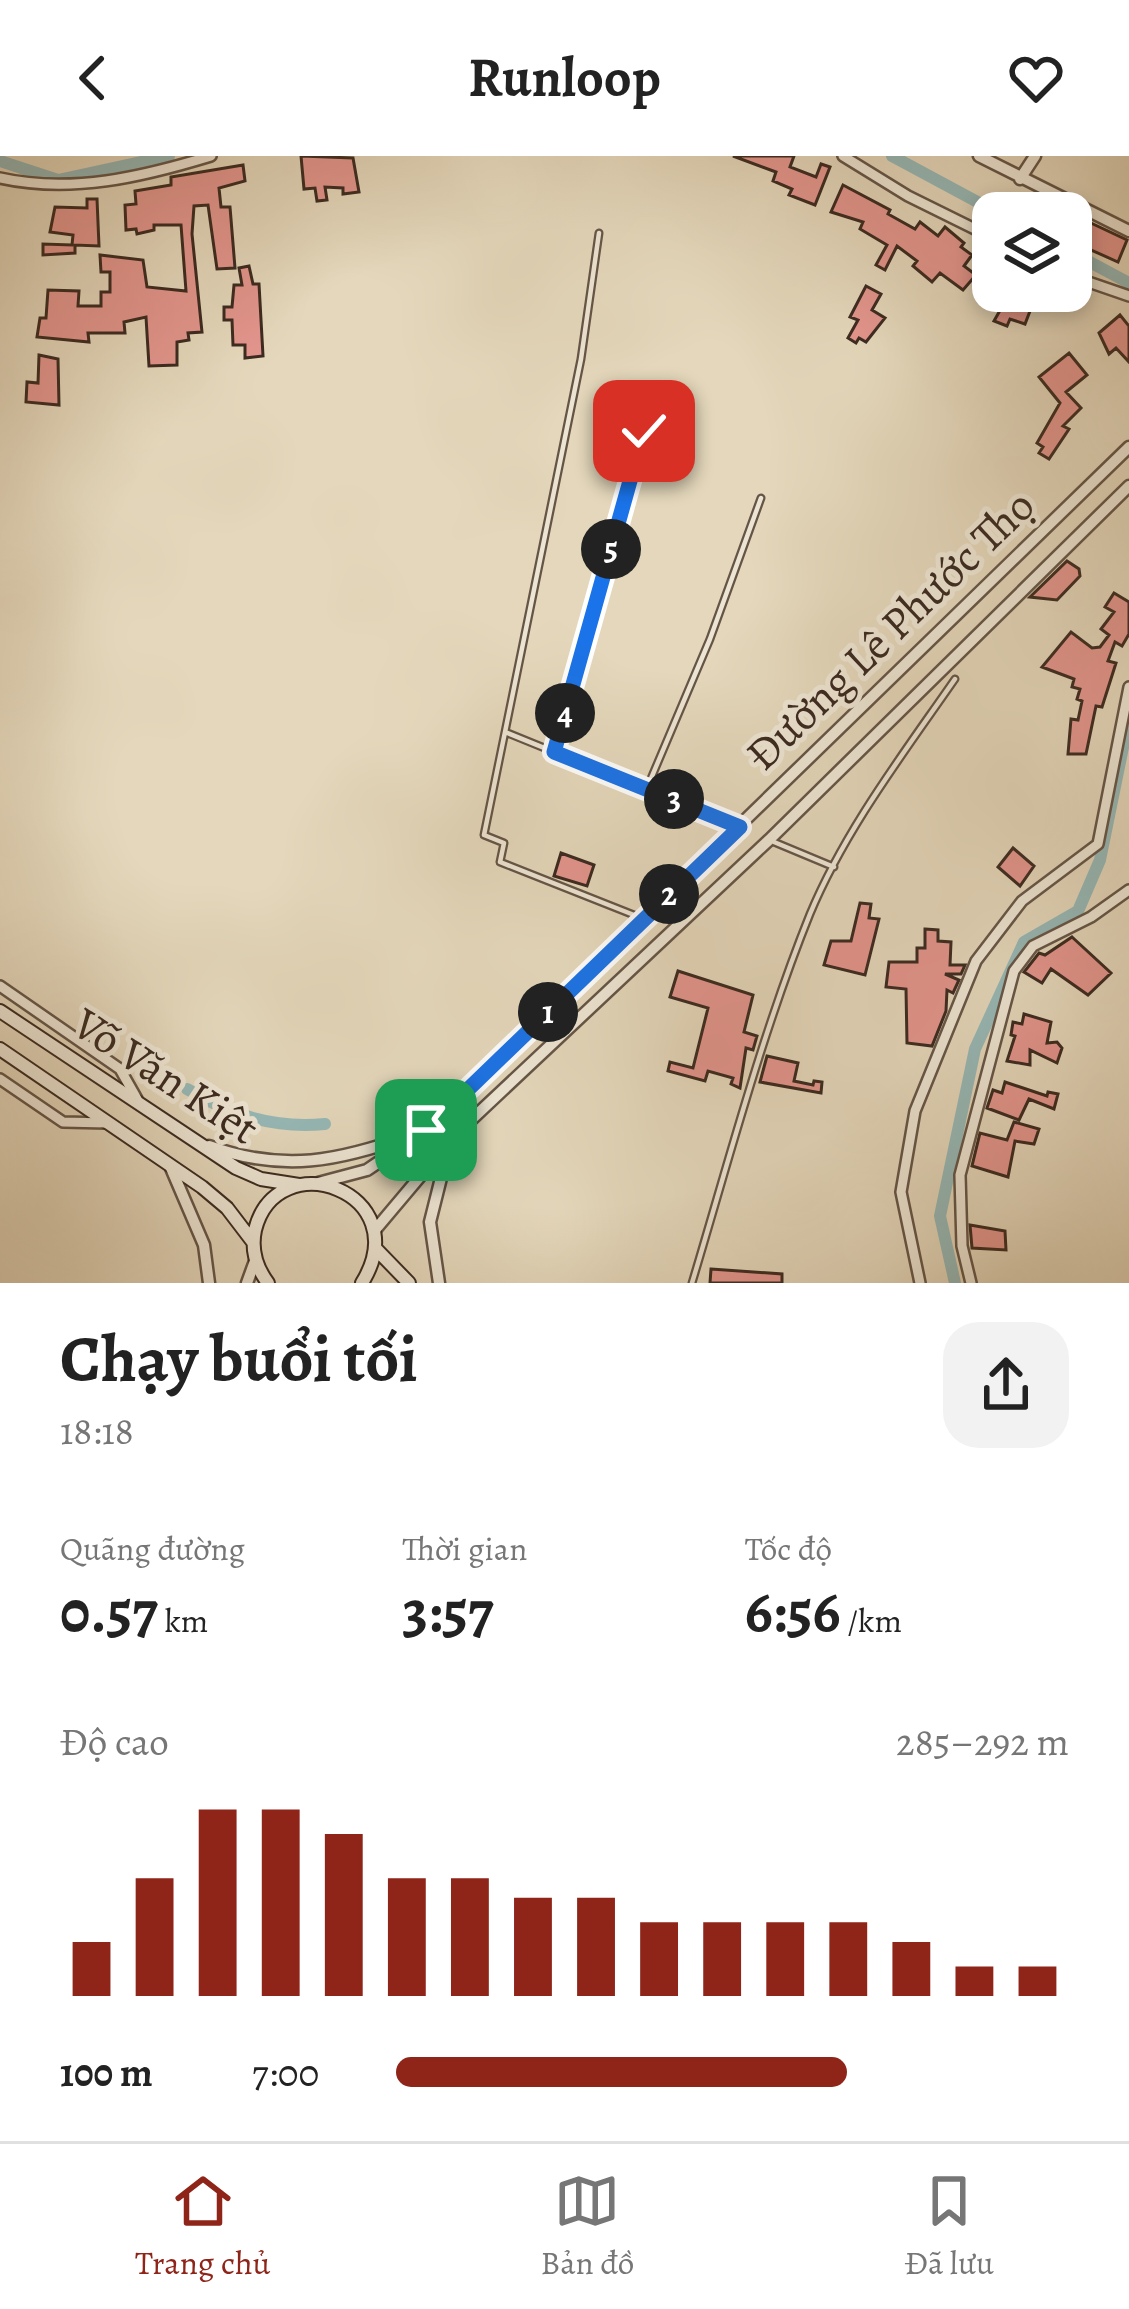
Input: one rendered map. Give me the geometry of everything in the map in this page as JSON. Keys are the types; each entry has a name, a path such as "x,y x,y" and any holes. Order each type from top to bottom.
{"main road":[{"name":"Võ Văn Kiệt","path":"0,1012 197,1142 261,1179 299,1185"},
{"name":"Võ Văn Kiệt","path":"0,1049 227,1208 253,1242"},
{"path":"268,1283 255,1261 253,1242 266,1206 299,1185 319,1183 354,1197 374,1230 376,1249 362,1283"},
{"path":"376,1249 409,1283"}],"street":[{"path":"0,178 59,186 122,180 211,156"},
{"path":"843,156 972,228"},
{"path":"980,156 1127,226"},
{"path":"1020,179 1035,156"},
{"path":"1092,283 1129,296"},
{"name":"Đường Lê Phước Thọ","path":"319,1183 368,1170 426,1130 1129,447"},
{"name":"Đường Lê Phước Thọ","path":"374,1230 455,1135 769,839 1129,486"},
{"path":"920,1283 902,1192 915,1111 976,962 1022,901 1099,844 1129,688"},
{"path":"971,1283 962,1246 960,1174 1014,971 1033,946 1090,917 1129,890"},
{"path":"0,986 120,1069 139,1103"},
{"path":"0,1078 63,1122 108,1123"},
{"path":"197,1142 257,1160 307,1162 348,1158 426,1130"},
{"path":"439,1283 430,1222 442,1162 455,1135"},
{"path":"170,1165 204,1245 209,1283"},
{"path":"248,1283 255,1261"}],"lane":[{"path":"599,233 577,380 484,835 504,843 500,862 644,919"},
{"path":"554,752 644,431"},
{"path":"647,788 761,498"},
{"path":"692,1283 759,1062 810,915 877,792 955,679"},
{"path":"505,732 740,827"},
{"path":"769,839 834,867"}],"building":[{"path":"301,156 353,158 359,192 343,194 343,188 325,187 327,200 317,201 315,188 304,189"},
{"path":"733,156 794,156 790,167 816,177 821,164 830,167 815,205 789,195 792,189 773,181 776,172"},
{"path":"243,165 245,181 219,188 221,207 230,207 235,268 217,269 208,205 194,206 192,234 202,332 188,333 189,340 177,342 177,365 149,366 146,317 124,322 125,333 88,333 89,342 37,337 40,318 46,318 48,290 79,291 78,306 101,306 101,292 110,292 110,272 101,272 100,255 143,260 147,287 186,291 181,225 154,225 154,230 137,234 136,229 126,230 125,205 136,204 135,191 171,185 171,177"},
{"path":"843,185 915,229 920,222 938,236 945,227 972,255 964,266 972,272 972,280 963,290 940,273 932,282 913,266 917,261 897,246 885,270 876,265 887,245 860,229 863,222 831,212"},
{"path":"87,199 97,199 99,246 75,245 75,253 43,255 43,244 72,245 73,235 50,232 55,207 87,208"},
{"path":"1092,224 1127,240 1118,262 1092,250"},
{"path":"249,266 253,284 259,284 263,356 245,358 245,345 233,345 232,320 224,320 224,307 232,307 234,285 242,285 239,268"},
{"path":"866,286 881,294 872,310 885,318 866,342 859,338 856,343 848,338 858,320 850,317"},
{"path":"999,312 1030,312 1025,324 1010,319 1007,326 994,321"},
{"path":"1120,315 1129,326 1129,362 1116,348 1109,354 1099,333"},
{"path":"1069,353 1087,375 1066,392 1081,408 1063,426 1069,429 1049,459 1039,453 1043,447 1037,443 1060,403 1039,377"},
{"path":"39,355 58,359 59,405 26,402 27,382 38,383"},
{"path":"1067,561 1079,569 1080,576 1057,600 1030,597"},
{"path":"1114,593 1129,602 1129,634 1122,646 1115,642 1108,661 1116,663 1102,707 1096,706 1086,754 1068,754 1071,719 1078,720 1082,701 1077,699 1080,689 1072,687 1074,679 1042,667 1071,632 1092,648 1100,647 1109,635 1101,629 1114,612 1105,607"},
{"path":"1013,848 1034,866 1020,886 998,867"},
{"path":"561,853 594,865 587,886 554,876"},
{"path":"860,903 871,904 869,918 879,919 865,975 824,965 831,941 851,941"},
{"path":"925,929 938,930 938,941 951,942 950,965 965,965 961,974 945,974 959,980 953,993 947,990 946,1011 932,1046 907,1043 906,989 886,987 889,962 917,962 917,948 925,948"},
{"path":"1072,937 1111,973 1088,995 1051,969 1042,983 1024,972 1039,953 1045,955"},
{"path":"678,971 753,995 744,1032 757,1036 753,1050 746,1048 740,1088 731,1084 733,1078 708,1071 705,1081 668,1071 670,1062 693,1068 708,1008 670,997"},
{"path":"1024,1014 1051,1022 1047,1043 1057,1042 1062,1048 1057,1063 1030,1050 1030,1065 1007,1061 1015,1036 1011,1035 1013,1022 1022,1024"},
{"path":"767,1056 798,1063 794,1081 822,1082 821,1093 760,1082"},
{"path":"1005,1082 1047,1096 1048,1092 1058,1094 1054,1109 1029,1099 1019,1120 987,1108 993,1090 1002,1093"},
{"path":"1014,1122 1039,1129 1034,1144 1015,1141 1008,1177 972,1166 980,1133 1007,1140"},
{"path":"970,1225 1005,1231 1006,1250 972,1248"},
{"path":"711,1269 782,1274 782,1283 710,1283"}],"waterway":[{"path":"0,161 58,180 169,156"},
{"path":"892,156 972,199"},
{"path":"1092,263 1129,283"},
{"path":"955,1283 940,1216 975,1049 1024,942 1078,911 1100,860 1129,718"},
{"path":"187,1089 253,1118 325,1124"}],"route":[{"path":"426,1130 740,827 554,752 644,431"}]}
